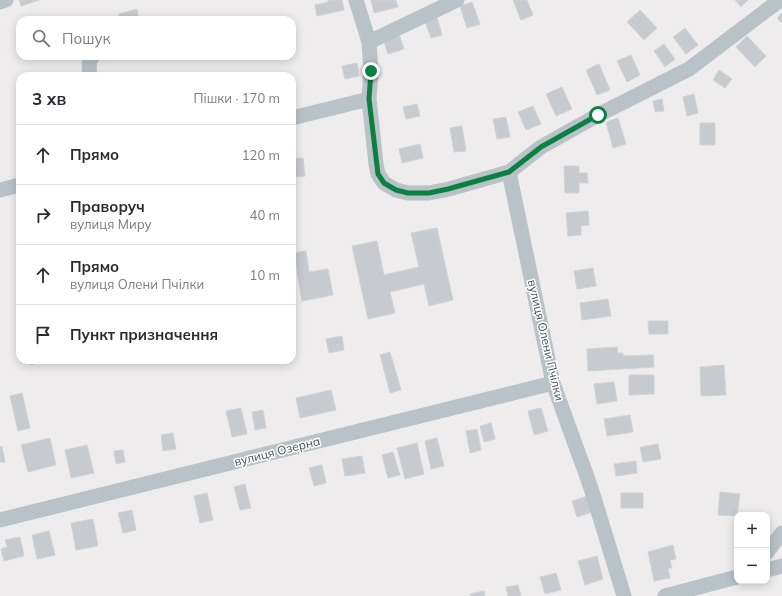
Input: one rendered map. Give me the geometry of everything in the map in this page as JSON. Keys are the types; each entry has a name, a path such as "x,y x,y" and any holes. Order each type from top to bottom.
{"street":[{"path":"0,2 6,0"},
{"path":"356,0 369,42 371,71 369,99 378,174 384,183 396,190 408,193 429,193 509,172 541,147 598,115 689,69 780,0"},
{"path":"369,42 458,0"},
{"path":"89,72 88,68 91,60"},
{"path":"296,117 369,99"},
{"name":"вулиця Олени Пчілки","path":"509,172 553,383 591,488 624,596"},
{"path":"0,190 16,186"},
{"name":"вулиця Озерна","path":"0,520 553,383"},
{"path":"770,548 782,534"},
{"path":"770,569 782,566"},
{"path":"665,596 734,578"}],"building":[{"path":"19,0 39,0 21,6"},
{"path":"328,0 342,0 344,10 317,16 315,5 328,2"},
{"path":"371,0 396,0 398,7 374,13"},
{"path":"513,0 527,0 533,15 521,20"},
{"path":"735,0 748,0 741,7"},
{"path":"472,2 480,24 467,28 460,6"},
{"path":"137,9 138,16 119,16 119,14"},
{"path":"640,10 657,28 644,40 627,22"},
{"path":"782,13 782,23 777,18"},
{"path":"437,17 442,35 431,38 425,21"},
{"path":"685,28 698,45 686,54 673,37"},
{"path":"399,34 404,49 388,54 383,39"},
{"path":"747,36 766,56 755,67 736,47"},
{"path":"664,44 675,59 665,67 654,51"},
{"path":"631,55 640,75 627,82 617,61"},
{"path":"357,63 359,76 345,79 342,66"},
{"path":"599,64 610,90 597,95 586,70"},
{"path":"719,70 732,79 725,88 713,80"},
{"path":"562,87 572,109 556,116 546,94"},
{"path":"694,94 698,113 687,116 683,97"},
{"path":"662,99 664,111 655,112 653,101"},
{"path":"417,104 420,116 406,119 403,107"},
{"path":"533,106 541,124 526,130 518,112"},
{"path":"506,117 510,137 497,139 493,119"},
{"path":"618,118 626,144 613,148 606,122"},
{"path":"700,123 715,123 715,145 700,145"},
{"path":"462,126 466,151 454,152 450,128"},
{"path":"420,144 423,158 402,163 399,149"},
{"path":"303,158 305,176 296,177 296,159"},
{"path":"564,166 579,166 579,173 587,173 588,183 579,183 579,193 565,193"},
{"path":"588,211 589,225 581,226 581,235 568,236 566,213"},
{"path":"437,228 453,300 429,306 424,284 390,292 395,313 368,319 352,246 377,241 384,275 419,267 411,233"},
{"path":"306,251 309,272 328,269 333,295 302,301 296,265 296,253"},
{"path":"593,268 596,286 577,289 574,271"},
{"path":"608,299 611,316 582,320 580,303"},
{"path":"648,321 668,321 668,334 649,334"},
{"path":"342,336 344,350 329,353 326,339"},
{"path":"617,347 618,353 623,353 623,356 653,355 654,367 588,371 587,349"},
{"path":"390,352 401,390 390,393 380,355"},
{"path":"724,365 726,395 701,396 700,367"},
{"path":"629,375 654,375 654,394 629,395"},
{"path":"614,382 617,401 597,404 594,384"},
{"path":"331,390 336,410 300,418 296,398"},
{"path":"22,393 30,428 18,431 10,396"},
{"path":"241,408 247,434 232,437 226,411"},
{"path":"541,408 548,431 534,435 528,411"},
{"path":"263,410 266,428 255,430 252,412"},
{"path":"630,415 633,432 607,436 604,419"},
{"path":"491,423 495,439 484,442 480,426"},
{"path":"477,429 481,450 470,453 466,431"},
{"path":"173,433 176,449 163,451 161,435"},
{"path":"50,438 56,465 28,472 21,445"},
{"path":"437,438 444,466 431,469 425,441"},
{"path":"417,443 424,474 405,479 397,448"},
{"path":"658,444 661,459 643,462 640,447"},
{"path":"87,445 94,473 71,478 65,450"},
{"path":"2,446 5,462 0,462 0,447"},
{"path":"123,450 125,462 116,464 114,451"},
{"path":"393,452 400,475 388,478 382,455"},
{"path":"362,456 365,473 345,476 342,459"},
{"path":"636,461 637,473 616,476 614,464"},
{"path":"322,465 326,483 314,486 309,468"},
{"path":"245,484 251,508 240,510 234,487"},
{"path":"720,492 740,494 738,512 734,512 734,516 718,515"},
{"path":"207,493 213,520 200,523 194,496"},
{"path":"621,493 643,493 643,508 621,508"},
{"path":"591,495 596,511 577,517 572,501"},
{"path":"132,510 136,530 123,533 118,513"},
{"path":"93,519 98,546 76,550 71,523"},
{"path":"49,531 55,555 37,559 32,535"},
{"path":"20,537 24,556 4,561 1,549 7,547 5,540"},
{"path":"673,545 676,559 670,560 672,568 668,568 670,578 654,581 648,552"},
{"path":"597,556 603,579 585,585 578,561"},
{"path":"556,573 561,590 545,594 540,577"},
{"path":"518,585 521,596 508,596 506,587"},
{"path":"484,591 485,596 471,596 470,594"}],"route":[{"path":"371,71 369,99 378,174 384,183 396,190 408,193 429,193 509,172 541,147 598,115"}]}
